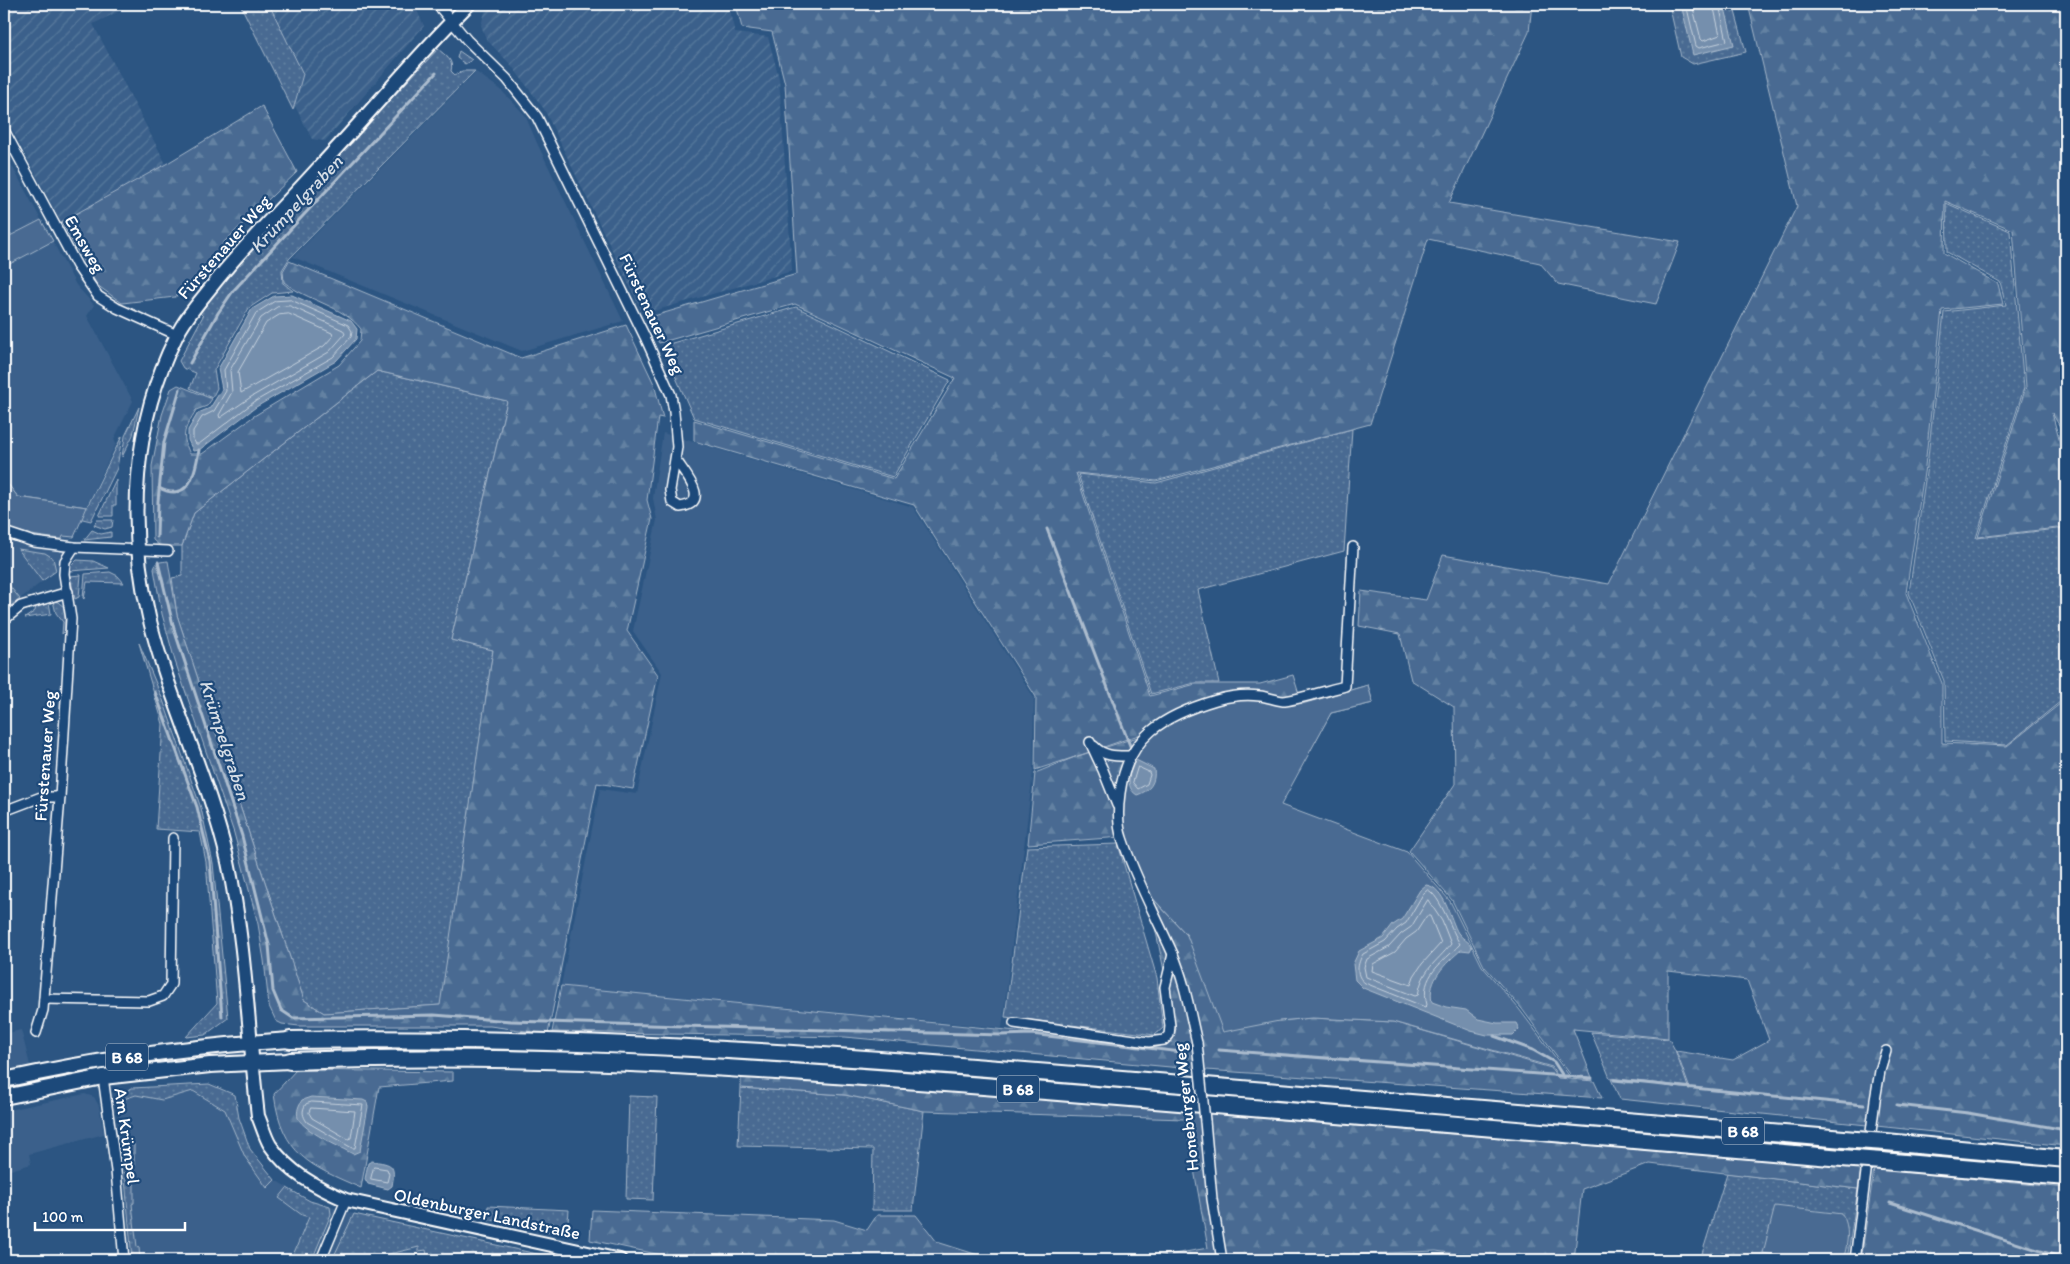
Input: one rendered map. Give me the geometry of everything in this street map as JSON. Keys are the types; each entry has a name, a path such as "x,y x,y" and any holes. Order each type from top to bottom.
{"highway":[{"name":"B 68","path":"290,1040 353,1039 596,1045 876,1059 1220,1086 2066,1159"},
{"name":"B 68","path":"290,1061 364,1058 606,1061 887,1078 2066,1176"}],"main road":[{"name":"B 68","path":"4,1080 87,1063 180,1049 290,1040"},
{"name":"B 68","path":"4,1097 102,1077 210,1065 290,1061"}],"street":[{"path":"437,4 451,22"},
{"name":"Fürstenauer Weg","path":"252,1042 241,932 227,858 213,807 149,618 138,550 137,496 139,462 155,386 177,335 190,314 242,249 322,165 469,4"},
{"name":"Fürstenauer Weg","path":"451,22 508,79 537,117 645,337 671,395 677,428 676,460 670,490 672,502 680,508 689,506 694,501 696,494 676,460"},
{"name":"Emsweg","path":"4,130 77,266 98,296 117,308 177,335"},
{"path":"4,532 34,542 74,547 168,551"},
{"name":"Fürstenauer Weg","path":"36,1033 43,1010 44,999 60,797 71,619 64,574 65,561 74,547"},
{"name":"Honeburger Weg","path":"1118,808 1121,786 1132,753 1147,734 1166,720 1215,700 1246,695 1284,701 1345,686 1353,547"},
{"path":"4,620 21,606 68,592"},
{"name":"Honeburger Weg","path":"1132,753 1111,756 1098,751 1090,742 1118,808 1122,837 1132,866 1173,954 1185,986 1197,1044 1212,1199 1222,1260"},
{"path":"4,811 41,797 60,797"},
{"path":"44,999 150,1001 163,996 171,984 173,838"},
{"name":"Honeburger Weg","path":"1014,1023 1150,1042 1164,1040 1169,1035 1170,1026 1165,987 1173,954"},
{"name":"Oldenburger Landstraße","path":"252,1042 258,1116 270,1144 292,1171 315,1187 346,1200 620,1260"},
{"path":"1855,1260 1875,1100 1886,1051"},
{"name":"Am Krümpel","path":"102,1077 116,1171 124,1260"},
{"path":"322,1260 346,1200"}],"shaded area":[{"path":"4,4 134,4 93,24 166,164 61,222 4,114"},
{"path":"269,4 414,4 424,26 325,141 312,139 295,106 303,74"},
{"path":"493,4 728,4 735,33 768,37 779,78 792,271 643,314 544,109 512,66 486,39 481,25 485,12"},
{"path":"476,72 500,89 525,115 623,321 522,351 293,257"},
{"path":"4,151 76,285 94,305 87,316 133,401 114,439 116,444 56,571 4,611"},
{"path":"663,433 913,507 1034,698 1033,772 1002,1028 561,986 600,789 637,794 662,673 633,631 657,520 653,498"},
{"path":"21,1030 31,1069 4,1075 4,1034"},
{"path":"209,1084 235,1095 239,1118 250,1149 275,1180 310,1201 354,1214 565,1260 132,1260 118,1099 123,1092 132,1088"},
{"path":"85,1094 94,1097 99,1106 104,1134 29,1154 31,1164 4,1172 4,1111"}],"green space":[{"path":"240,4 269,4 303,74 293,110"},
{"path":"736,4 1532,4 1529,32 1449,203 1680,242 1656,304 1558,284 1540,263 1428,239 1370,424 1156,481 1076,473 1150,696 1196,684 1260,684 1293,675 1302,704 1368,685 1373,703 1331,713 1310,751 1147,732 1035,770 1036,697 914,505 694,441 694,420 894,479 955,378 795,304 659,343 647,318 797,274 785,84 772,32 742,28"},
{"path":"1669,4 1733,4 1746,52 1693,64 1681,57"},
{"path":"1748,4 2066,4 2066,437 2052,413 2066,465 2066,527 1978,537 2026,387 2013,230 1945,201 1944,253 1998,284 2003,304 1942,310 1925,466 1906,593 1942,683 1942,743 2007,746 2066,699 2066,1146 1620,1099 1611,1079 1690,1089 1676,1051 1733,1060 1769,1040 1747,980 1668,971 1668,1038 1573,1029 1593,1080 1573,1078 1522,1009 1484,966 1452,900 1409,851 1455,784 1454,707 1411,680 1400,634 1359,626 1361,591 1426,600 1443,555 1609,584 1797,206"},
{"path":"438,49 450,61 451,71 455,75 462,71 475,71 289,259 282,270 283,283 293,291 272,293 249,308 214,370 217,388 212,398 190,388 196,373 183,368 179,361 203,316 200,313 246,253"},
{"path":"459,51 472,60 465,64 457,58"},
{"path":"262,106 297,172 225,241 196,282 175,297 122,303 97,285 61,222 166,164"},
{"path":"1946,203 2010,231 2024,388 1976,538 2066,528 2066,697 2007,745 1945,741 1944,681 1909,593 1927,466 1944,312 2006,305 2000,282 1947,252"},
{"path":"41,220 53,241 4,267 4,239"},
{"path":"289,261 521,358 626,325 654,384 663,418 658,417 647,500 652,519 627,631 658,675 633,789 597,783 548,1034 490,1026 299,1026 282,1024 276,1021 269,1006 258,924 234,833 175,661 162,614 155,566 159,562 168,561 177,615 304,1000 324,1013 440,1005 493,650 451,640 507,401 377,371 194,513 182,546 160,546 153,540 152,466 162,415 171,389 178,385 212,399 207,406 196,410 185,431 185,441 190,454 202,454 254,416 339,365 360,341 361,329 344,314 303,294 284,282 283,271"},
{"path":"796,307 950,380 893,477 694,418 662,346"},
{"path":"377,371 507,401 451,640 493,650 441,1005 324,1013 304,1000 177,615 172,578 182,576 182,546 194,513"},
{"path":"139,407 133,435 122,457 125,436"},
{"path":"1352,429 1344,551 1198,590 1219,683 1195,683 1151,694 1078,474 1156,483"},
{"path":"122,436 117,468 91,521 4,500 4,479 18,497 87,507"},
{"path":"4,479 18,497 87,507 74,537 63,536 62,539 25,534 4,526"},
{"path":"116,480 116,505 113,505 113,516 99,516"},
{"path":"97,520 113,520 112,527 105,529 94,525"},
{"path":"92,530 101,534 111,532 111,537 84,540"},
{"path":"18,549 45,553 53,558 56,571 42,581"},
{"path":"77,560 93,561 109,568 70,571 71,566"},
{"path":"110,572 118,576 124,583 87,582 83,598 85,574"},
{"path":"81,575 79,597 75,599 70,576"},
{"path":"8,584 20,599 4,611 4,587"},
{"path":"53,601 58,602 65,608 65,631 62,634 63,622 56,613"},
{"path":"49,602 51,614 25,618 35,611 36,606"},
{"path":"139,643 163,700 201,808 213,863 228,1018 205,1035 186,1037 217,1003 206,862 200,832 156,829 163,724"},
{"path":"1368,685 1373,703 1331,713 1281,805 1407,852 1450,901 1482,966 1519,1009 1571,1078 1558,1077 1552,1067 1393,1022 1312,1018 1279,1021 1223,1032 1187,935 1148,893 1122,837 1118,808 1130,756 1166,720 1234,696 1284,701 1299,697 1302,704"},
{"path":"1147,734 1155,901 1187,935 1201,969 1279,1021 1312,1018 1393,1022 1551,1068 1558,1078 1594,1081 1602,1098 1192,1069 845,1037 552,1032 561,986 1017,1031 1027,1025 1149,1042 1172,1042 1176,1029 1148,893 1122,837 1028,844 1035,773 1075,757"},
{"path":"1118,844 1157,978 1163,1028 1155,1035 1005,1017 1027,847"},
{"path":"1591,1032 1669,1039 1675,1050 1688,1087 1610,1078"},
{"path":"296,1070 453,1072 453,1081 379,1087 361,1188 313,1165 301,1156 284,1131 278,1115 274,1094"},
{"path":"741,1074 1214,1108 1214,1114 1861,1168 1858,1189 1650,1164 1582,1189 1574,1260 1498,1260 1436,1251 1362,1254 1304,1260 1140,1260 1208,1248 1185,1119 924,1111 845,1095 741,1088"},
{"path":"209,1084 235,1095 239,1118 250,1149 275,1180 267,1188 245,1157 225,1110 193,1091 162,1100 136,1095 124,1099 124,1111 118,1111 120,1096 132,1088"},
{"path":"741,1088 845,1095 924,1111 913,1210 872,1210 873,1149 738,1146"},
{"path":"629,1096 657,1097 653,1200 626,1199"},
{"path":"122,1144 134,1144 134,1203 132,1204 140,1260 132,1260"},
{"path":"1874,1169 2066,1188 2066,1260 1861,1260"},
{"path":"1727,1173 1858,1189 1847,1260 1700,1260"},
{"path":"287,1188 310,1201 330,1207 331,1214 312,1260 291,1260 309,1217 302,1215 279,1198"},
{"path":"488,1206 569,1210 567,1235 487,1219"},
{"path":"1775,1206 1842,1214 1847,1225 1847,1243 1843,1260 1797,1260 1763,1253"},
{"path":"592,1210 834,1220 867,1230 877,1215 916,1215 937,1242 994,1260 685,1260 590,1240"},
{"path":"354,1214 560,1260 428,1260 426,1250 419,1251 419,1247 365,1260 332,1260"}],"water":[{"path":"1681,4 1724,4 1734,45 1693,55"},
{"path":"292,295 351,321 357,329 356,339 336,361 256,407 199,450 193,451 188,440 188,430 198,413 210,408 222,389 218,369 252,309 274,296"},
{"path":"1134,759 1154,769 1153,782 1149,788 1137,795 1130,788 1129,783"},
{"path":"1426,885 1433,887 1438,892 1458,933 1472,947 1470,951 1461,950 1439,973 1432,986 1432,1002 1446,1007 1466,1010 1478,1019 1497,1023 1516,1023 1519,1029 1513,1035 1487,1035 1471,1031 1363,988 1355,980 1353,964 1359,951 1383,938 1393,925 1402,919 1420,890"},
{"path":"311,1097 363,1100 367,1102 368,1107 360,1151 353,1154 323,1138 302,1123 297,1115 299,1106 302,1100"},
{"path":"372,1161 388,1164 393,1169 392,1186 388,1189 368,1184 365,1179 368,1163"}],"waterway":[{"name":"Krümpelgraben","path":"190,363 218,313 233,291 436,73"},
{"name":"Krümpelgraben","path":"157,537 158,501 164,442 180,389"},
{"path":"159,488 169,492 177,492 184,489 192,477 199,450"},
{"path":"1047,529 1132,751"},
{"path":"158,562 174,629 242,836 269,945 273,991 281,1010 293,1018 434,1015 511,1021 1001,1035 1031,1034 1181,1052"},
{"path":"155,692 197,807 210,861 222,1017"},
{"path":"1494,1036 1533,1050 1554,1062 1563,1076"},
{"path":"1219,1050 1592,1078"},
{"path":"1614,1080 1864,1105"},
{"path":"1897,1105 1968,1113 2066,1130"},
{"path":"1890,1203 2066,1259"}]}
